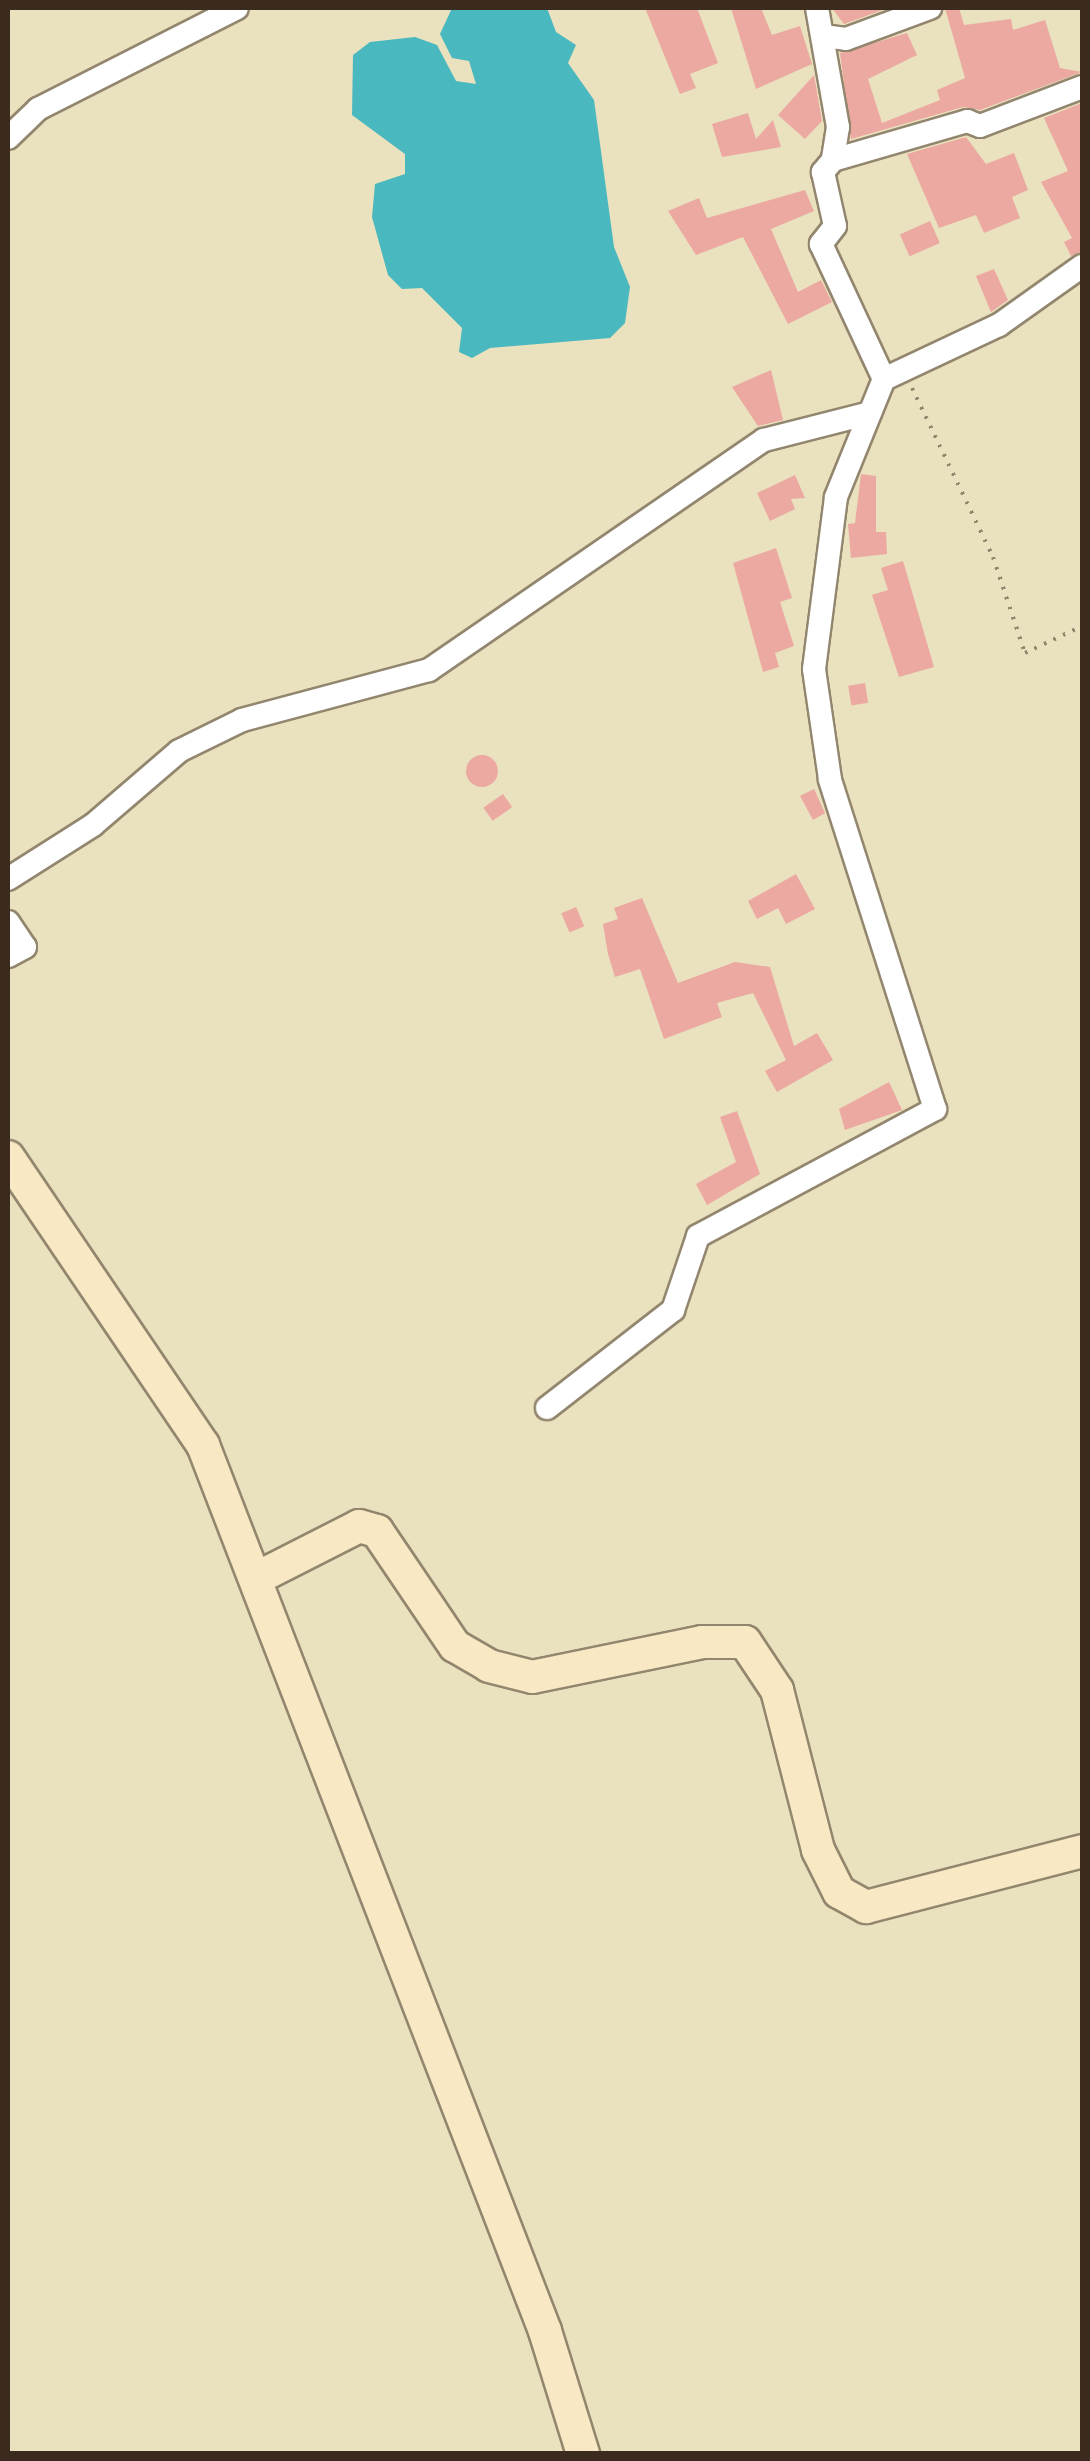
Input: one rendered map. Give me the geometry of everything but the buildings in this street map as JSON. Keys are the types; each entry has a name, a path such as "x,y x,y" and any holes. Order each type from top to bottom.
{"street":[{"path":"8,138 38,109 202,16 237,8"},
{"path":"817,8 838,127 834,160"},
{"path":"823,36 846,39 930,8"},
{"path":"894,375 820,244 835,226 822,172 834,160 966,121 980,126 1082,87"},
{"path":"547,1408 673,1310 698,1236 935,1109 830,779 814,669 836,497 870,413 894,375 999,325 1082,266"},
{"path":"8,879 93,825 178,752 242,720 429,670 764,440 870,413"},
{"path":"8,922 25,946 8,956"},
{"path":"8,1157 203,1445 259,1577 280,1658 545,2331 583,2454"},
{"path":"259,1577 359,1526 377,1532 455,1646 488,1666 532,1677 702,1642 745,1642 777,1690 818,1850 839,1892 866,1907 1082,1851"}],"path":[{"path":"894,375 993,557 1025,653 1082,626"}],"water":[{"path":"452,8 547,8 556,32 576,45 568,63 594,100 614,247 630,287 625,323 610,338 490,348 472,358 459,352 462,328 422,288 402,289 388,275 372,217 375,184 405,174 405,154 352,115 353,55 370,42 415,37 437,45 456,81 476,84 469,61 452,58 440,34"}]}
